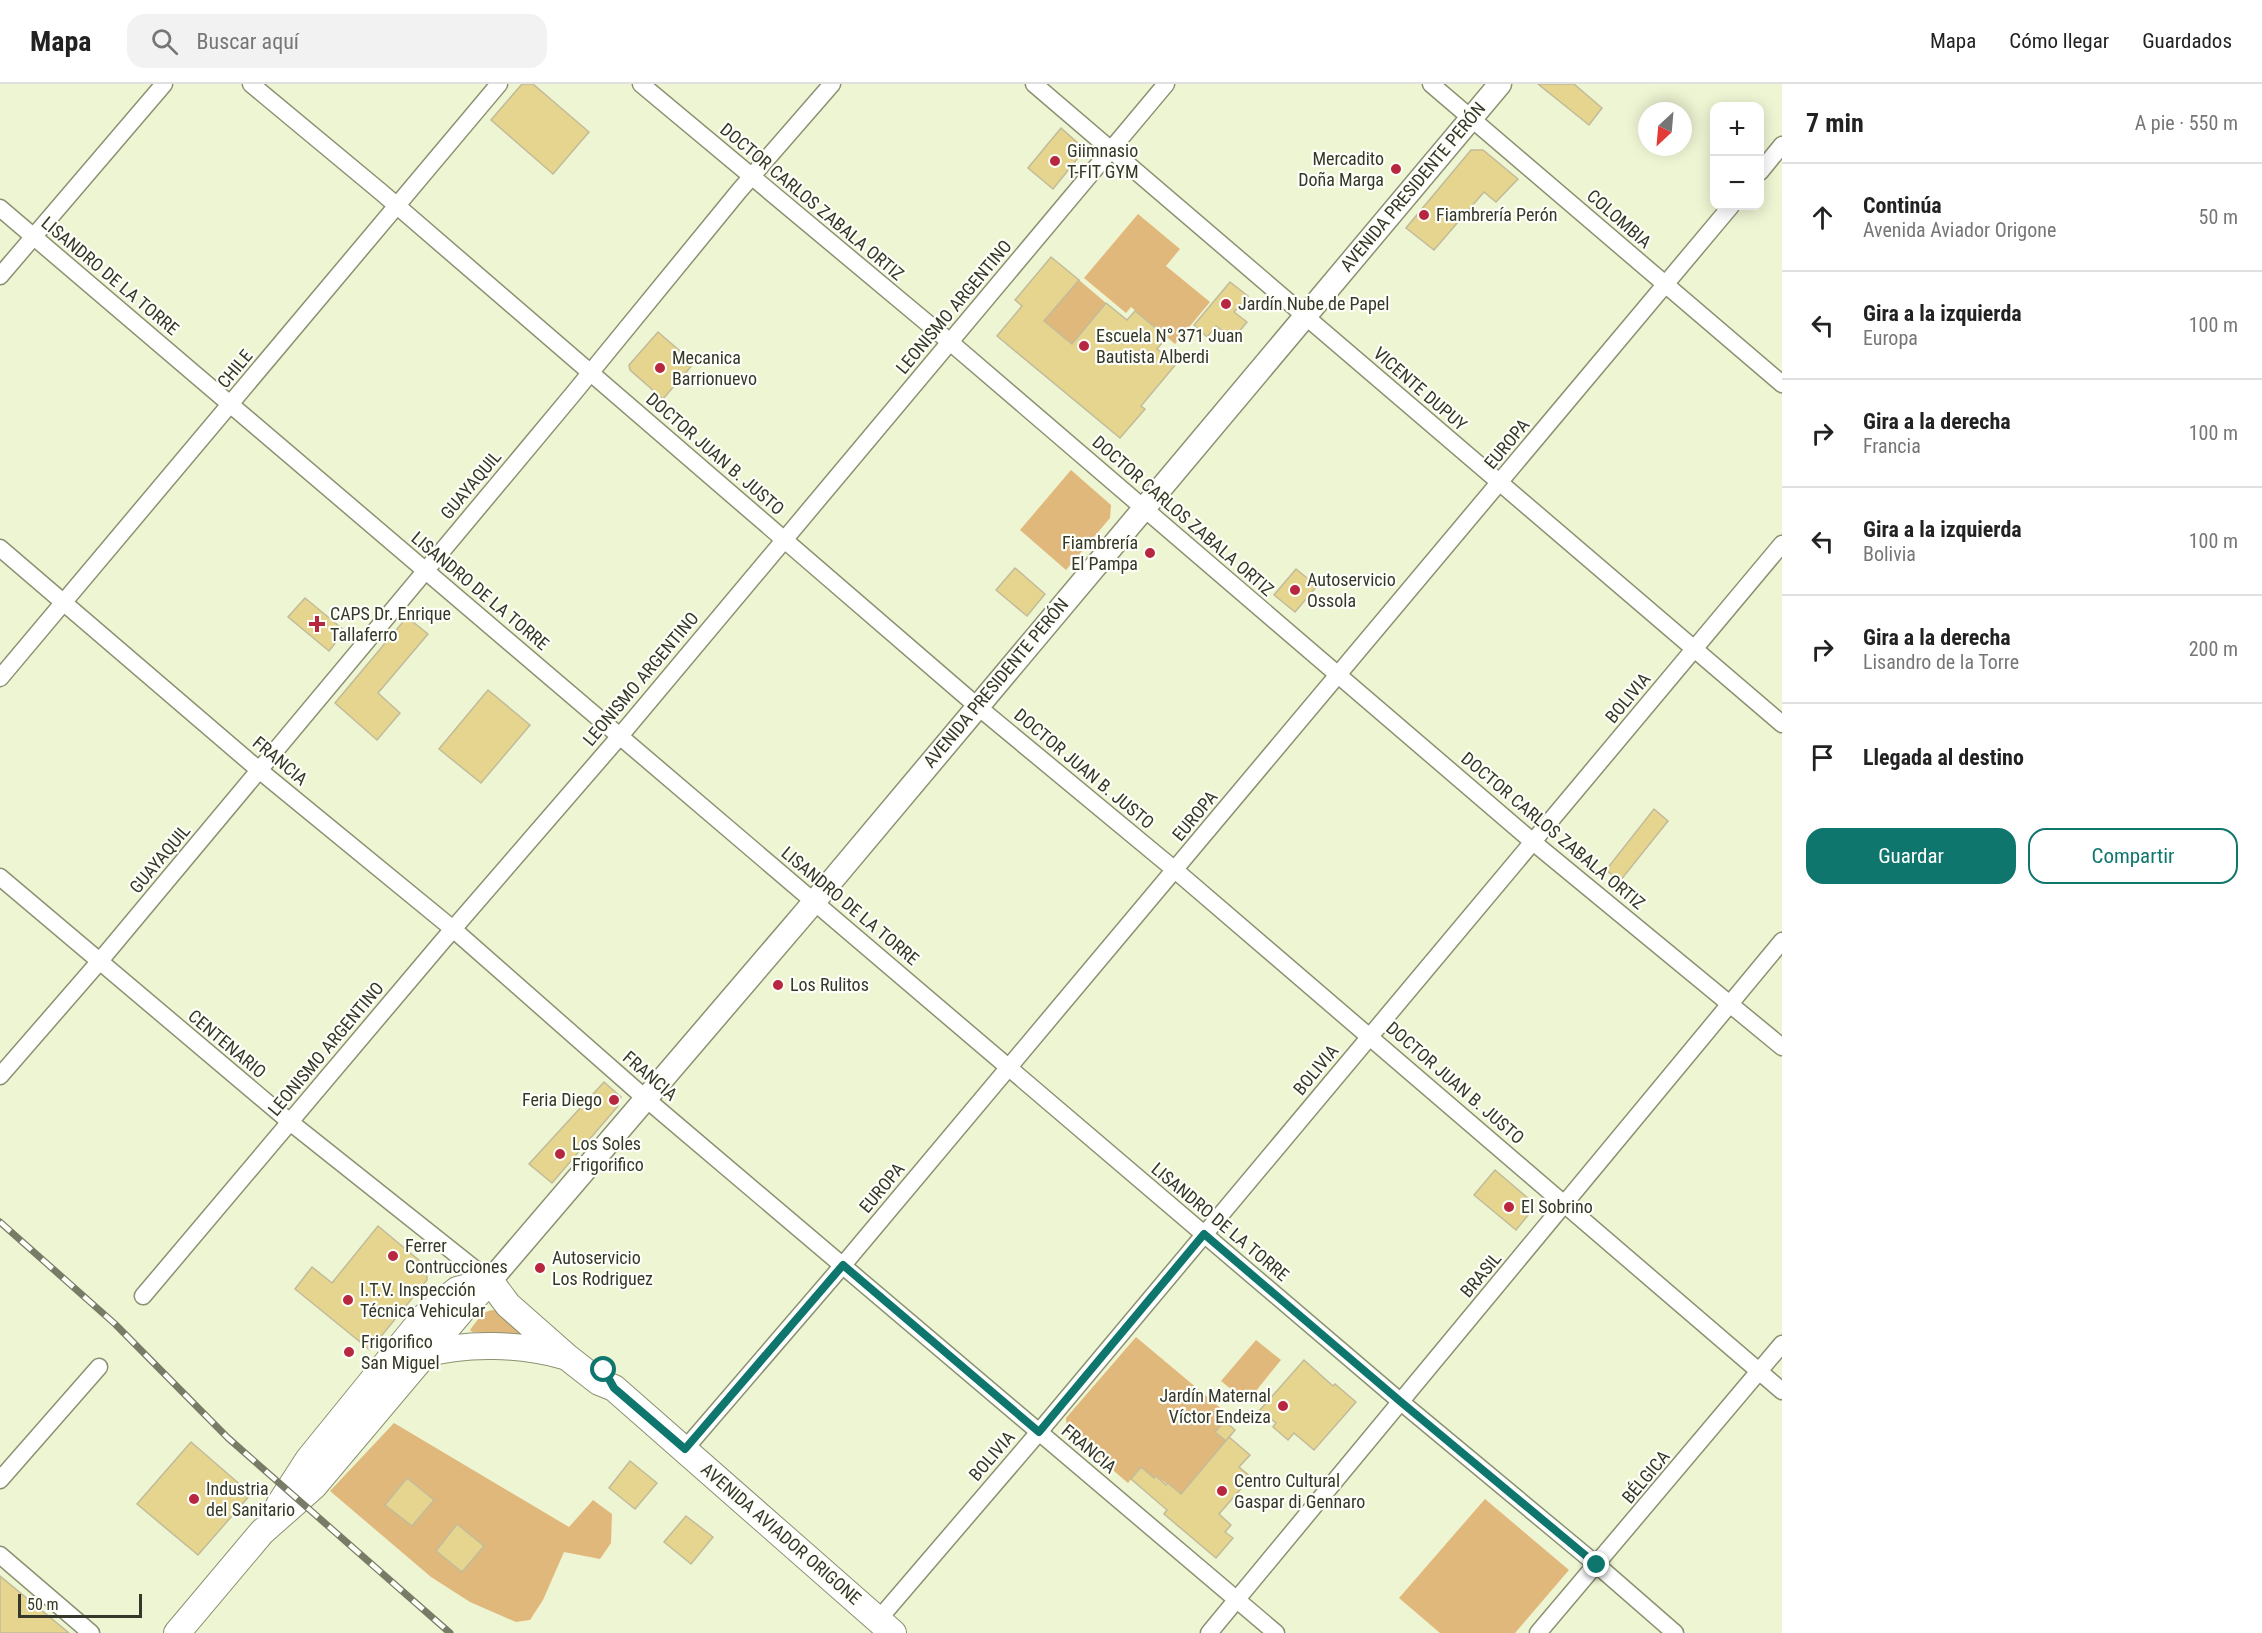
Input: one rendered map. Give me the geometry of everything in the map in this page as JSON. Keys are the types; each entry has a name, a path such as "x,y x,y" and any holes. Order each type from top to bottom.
{"main road":[{"name":"AVENIDA PRESIDENTE PERÓN","path":"262,1532 314,1486 463,1309 490,1281 814,902 1500,84"},
{"name":"AVENIDA PRESIDENTE PERÓN","path":"177,1633 262,1532 308,1460 424,1317 457,1290 490,1281"},
{"name":"AVENIDA AVIADOR ORIGONE","path":"490,1281 508,1305 567,1357 599,1382 614,1388 886,1626"},
{"name":"AVENIDA AVIADOR ORIGONE","path":"490,1281 516,1294 604,1370 614,1388"},
{"path":"425,1354 445,1348 530,1348 567,1357"}],"street":[{"path":"0,276 164,84"},
{"name":"DOCTOR JUAN B. JUSTO","path":"251,84 591,372 977,706 1370,1036 1782,1391"},
{"name":"CHILE","path":"0,678 499,84"},
{"name":"DOCTOR CARLOS ZABALA ORTIZ","path":"641,84 950,342 1533,842 1782,1047"},
{"name":"GUAYAQUIL","path":"0,1076 99,963 752,177 832,84"},
{"name":"VICENTE DUPUY","path":"1034,84 1782,724"},
{"name":"LEONISMO ARGENTINO","path":"143,1296 453,929 620,736 1166,84"},
{"name":"COLOMBIA","path":"1431,84 1782,384"},
{"path":"1764,167 1782,145"},
{"name":"LISANDRO DE LA TORRE","path":"0,208 1675,1633"},
{"name":"EUROPA","path":"685,1449 1009,1068 1728,210"},
{"name":"BOLIVIA","path":"886,1626 1039,1432 1782,544"},
{"name":"FRANCIA","path":"0,548 259,770 453,929 645,1098 1276,1633"},
{"name":"CENTENARIO","path":"0,877 99,963 290,1122 490,1281"},
{"name":"BRASIL","path":"1209,1633 1782,941"},
{"name":"BÉLGICA","path":"1538,1633 1782,1344"},
{"path":"0,1480 99,1367"},
{"path":"0,1554 91,1633"}],"shaded area":[{"path":"1138,214 1180,249 1166,266 1210,302 1175,344 1131,307 1126,313 1084,278"},
{"path":"1079,280 1106,303 1072,344 1044,321"},
{"path":"1071,470 1111,505 1110,518 1066,570 1020,530"},
{"path":"493,1310 502,1313 521,1332 519,1334 472,1332 470,1330 483,1314"},
{"path":"1136,1337 1229,1415 1216,1432 1226,1441 1181,1494 1156,1476 1154,1478 1141,1467 1128,1483 1067,1431 1066,1418"},
{"path":"1256,1340 1281,1360 1247,1402 1221,1381"},
{"path":"394,1423 569,1527 593,1500 612,1514 611,1543 600,1559 564,1552 543,1600 530,1620 516,1622 470,1602 431,1577 330,1491"},
{"path":"1485,1499 1569,1570 1515,1633 1440,1633 1399,1598"}],"building":[{"path":"522,84 533,84 589,132 553,174 491,120"},
{"path":"1538,84 1574,84 1602,108 1589,125"},
{"name":"Giimnasio T-FIT GYM","path":"1061,128 1080,145 1082,153 1053,189 1028,168"},
{"path":"1471,150 1483,150 1518,179 1496,202 1484,192 1434,250 1406,228"},
{"name":"Escuela N° 371 Juan Bautista Alberdi","path":"1051,257 1079,280 1044,321 1072,344 1106,303 1127,320 1135,311 1167,337 1157,349 1176,364 1141,406 1145,409 1120,438 997,336 1022,306 1015,300"},
{"name":"Jardín Nube de Papel","path":"1230,282 1248,296 1234,312 1247,322 1233,339 1216,326 1207,337 1194,325"},
{"name":"Mecanica Barrionuevo","path":"658,332 694,363 663,399 630,370 629,365"},
{"path":"1015,568 1045,594 1027,616 996,590"},
{"name":"Autoservicio Ossola","path":"1296,569 1317,586 1295,612 1274,595"},
{"name":"CAPS Dr. Enrique Tallaferro","path":"305,598 345,631 329,651 288,617"},
{"path":"407,617 428,634 378,693 400,713 377,740 335,703"},
{"path":"488,690 530,725 481,783 439,749"},
{"path":"1654,809 1668,821 1620,881 1606,870"},
{"path":"604,1082 621,1097 618,1106 552,1183 529,1164"},
{"name":"El Sobrino","path":"1495,1170 1529,1199 1529,1214 1516,1230 1474,1195"},
{"path":"378,1226 426,1266 427,1280 370,1350 295,1289 312,1267 332,1283"},
{"name":"Jardín Maternal Víctor Endeiza","path":"1304,1360 1333,1386 1335,1384 1356,1402 1314,1450 1294,1433 1288,1440 1273,1427 1276,1423 1260,1410"},
{"path":"1225,1421 1235,1430 1226,1441 1215,1432"},
{"name":"Centro Cultural Gaspar di Gennaro","path":"1229,1437 1250,1455 1239,1467 1251,1477 1219,1514 1231,1525 1225,1532 1233,1538 1216,1558 1164,1514 1167,1510 1131,1479 1141,1467 1154,1478 1156,1476 1166,1485 1168,1483 1181,1494"},
{"name":"Industria del Sanitario","path":"191,1442 251,1494 198,1555 137,1504"},
{"path":"630,1461 657,1483 635,1509 609,1488"},
{"path":"407,1478 434,1500 412,1526 385,1505"},
{"path":"686,1516 713,1537 691,1564 664,1542"},
{"path":"457,1524 484,1546 462,1572 436,1551"},
{"path":"0,1576 69,1633 0,1633"}],"railway":[{"path":"0,1222 115,1324 228,1438 450,1633"}],"place":[{"name":"Giimnasio T-FIT GYM","path":"1055,161"},
{"name":"Mercadito Doña Marga","path":"1396,169"},
{"name":"Fiambrería Perón","path":"1424,215"},
{"name":"Jardín Nube de Papel","path":"1226,304"},
{"name":"Escuela N° 371 Juan Bautista Alberdi","path":"1084,346"},
{"name":"Mecanica Barrionuevo","path":"660,368"},
{"name":"Fiambrería El Pampa","path":"1150,553"},
{"name":"Autoservicio Ossola","path":"1295,590"},
{"name":"CAPS Dr. Enrique Tallaferro","path":"317,624"},
{"name":"Los Rulitos","path":"778,985"},
{"name":"Feria Diego","path":"614,1100"},
{"name":"Los Soles Frigorifico","path":"560,1154"},
{"name":"El Sobrino","path":"1509,1207"},
{"name":"Ferrer Contrucciones","path":"393,1256"},
{"name":"Autoservicio Los Rodriguez","path":"540,1268"},
{"name":"I.T.V. Inspección Técnica Vehicular","path":"348,1300"},
{"name":"Frigorifico San Miguel","path":"349,1352"},
{"name":"Jardín Maternal Víctor Endeiza","path":"1283,1406"},
{"name":"Centro Cultural Gaspar di Gennaro","path":"1222,1491"},
{"name":"Industria del Sanitario","path":"194,1499"}],"route":[{"path":"604,1370 614,1388 685,1449 843,1265 1039,1432 1204,1234 1597,1565"}]}
